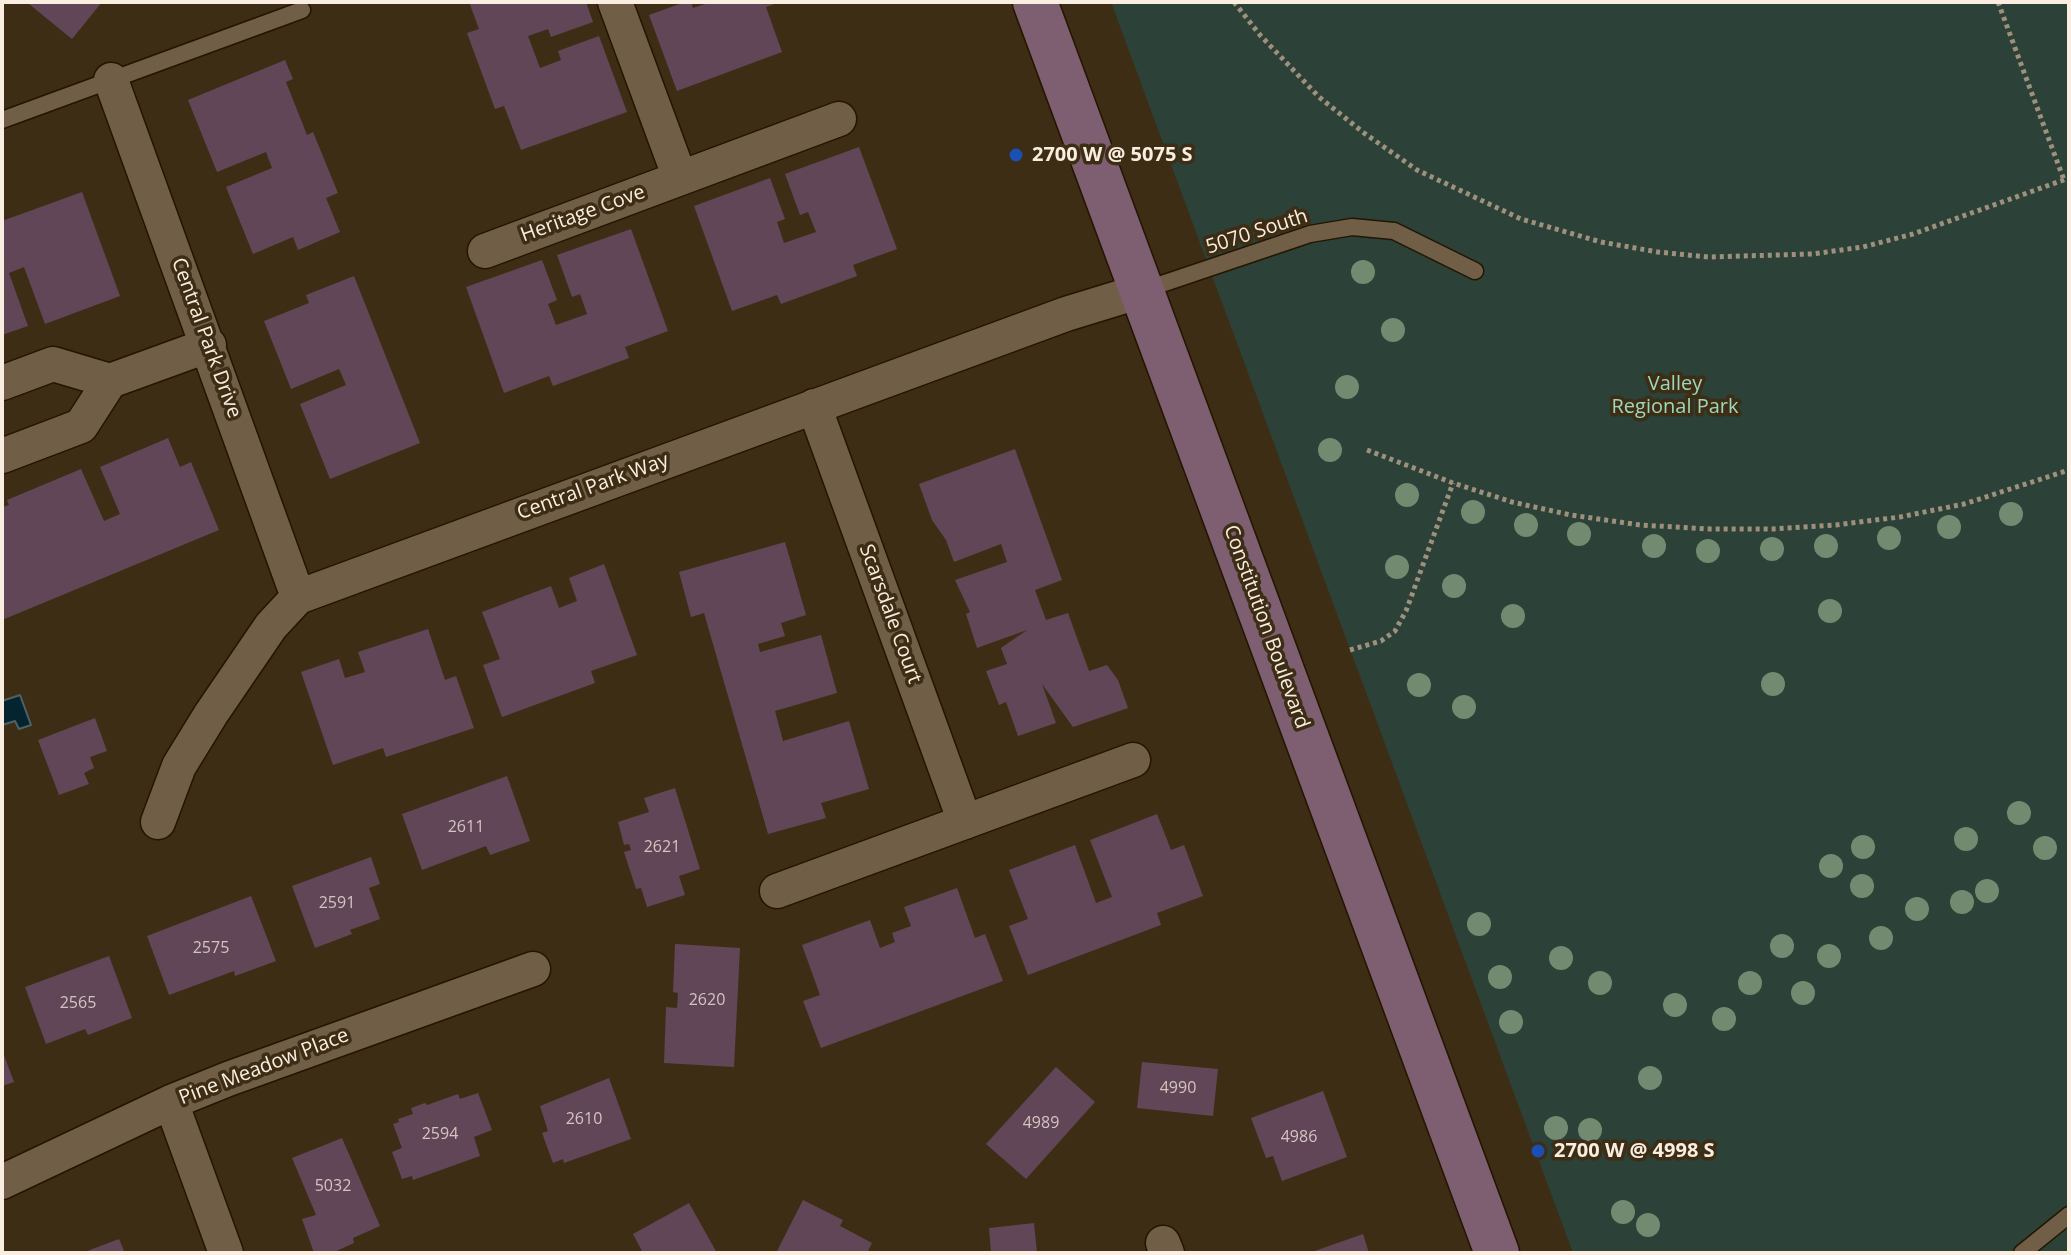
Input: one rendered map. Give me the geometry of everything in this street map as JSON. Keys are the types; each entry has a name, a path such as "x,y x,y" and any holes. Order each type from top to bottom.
{"main road":[{"name":"Constitution Boulevard","path":"1035,2 1497,1253"}],"street":[{"path":"615,2 680,178"},
{"name":"Central Park Drive","path":"111,80 298,597"},
{"name":"Heritage Cove","path":"485,251 839,119"},
{"name":"Central Park Way","path":"158,822 179,766 211,714 271,626 298,597 1066,314 1141,291"},
{"path":"2,383 53,364 110,381 209,345"},
{"path":"2,456 81,426 110,381"},
{"name":"Scarsdale Court","path":"814,406 965,822"},
{"path":"777,891 1133,760"},
{"name":"Pine Meadow Place","path":"2,1182 171,1102 228,1079 533,969"},
{"path":"171,1102 226,1253"}],"lane":[{"path":"2,120 302,10"},
{"name":"5070 South","path":"1141,291 1310,234 1352,227 1394,231 1475,271"},
{"path":"2022,1253 2069,1215"}],"path":[{"path":"1234,2 1260,35 1319,97 1417,170 1521,219 1601,242 1708,257 1812,254 1863,247 1913,234 2066,179 1998,2"},
{"path":"1367,450 1512,502 1571,515 1640,525 1773,529 1900,517 1964,504 2069,470"},
{"path":"1350,650 1381,641 1395,631 1406,611 1453,483"}],"green space":[{"name":"Valley Regional Park","path":"1111,2 2069,2 2069,1253 1573,1253"}],"water":[{"path":"20,695 31,725 19,729 15,721 2,725 2,701"}],"building":[{"path":"30,2 102,2 72,39"},
{"path":"469,2 586,2 593,22 551,37 548,29 528,36 540,68 561,60 558,51 599,36 627,112 521,150 504,106 495,109 467,33 479,29"},
{"path":"691,2 693,8 711,2 780,2 766,7 782,52 677,91 649,15"},
{"path":"285,60 293,79 286,82 307,135 313,132 338,193 326,198 340,232 298,250 293,237 253,254 226,187 272,168 266,152 217,172 188,100"},
{"path":"859,147 897,249 853,265 857,276 781,304 777,295 732,311 694,206 770,178 785,219 777,222 784,243 816,232 808,212 800,215 785,174"},
{"path":"82,192 120,296 45,324 24,267 9,273 28,326 2,335 2,221"},
{"path":"631,229 668,331 625,347 629,358 553,386 549,376 504,393 466,287 542,260 557,300 548,304 556,325 587,314 580,294 572,297 557,255"},
{"path":"354,276 420,443 330,479 300,404 346,385 339,369 291,389 264,321 309,303 306,295"},
{"path":"168,438 180,467 191,462 219,530 2,620 2,507 9,505 7,500 81,469 104,521 120,514 100,467"},
{"path":"1015,449 1062,580 1035,590 1046,620 1068,613 1089,671 1107,665 1118,680 1128,708 1073,727 1042,684 1056,723 1018,736 1006,702 999,705 986,671 1007,664 1001,648 1027,630 977,648 966,614 970,612 955,580 1007,562 1001,544 954,562 946,540 932,520 919,484"},
{"path":"785,542 806,615 781,623 785,636 758,644 760,652 821,635 837,693 775,711 783,741 849,721 869,789 821,803 826,818 768,834 704,613 691,617 679,572"},
{"path":"604,564 637,655 591,671 595,683 502,717 483,665 500,659 482,612 551,586 559,608 577,601 569,578"},
{"path":"428,629 445,680 456,676 474,728 386,757 383,748 333,765 301,672 339,659 345,678 365,672 358,652"},
{"path":"95,718 107,751 90,757 94,768 84,773 89,784 59,795 38,740"},
{"path":"507,776 530,841 490,855 486,846 422,870 402,814"},
{"path":"675,788 700,869 679,876 685,895 647,907 641,888 636,889 624,852 631,850 629,844 624,845 618,822 649,812 644,798"},
{"path":"1157,814 1171,850 1184,845 1203,896 1157,913 1161,925 1028,975 1009,926 1028,919 1009,870 1075,845 1096,903 1112,897 1090,840"},
{"path":"371,857 380,884 369,888 380,919 315,948 292,886"},
{"path":"957,888 975,938 985,934 1003,981 821,1048 803,1001 820,995 802,945 870,920 880,948 895,942 892,933 911,926 904,907"},
{"path":"251,896 276,961 235,976 234,971 169,995 147,936"},
{"path":"675,944 740,948 734,1067 664,1063 666,1007 677,1008 678,993 673,992"},
{"path":"109,956 132,1018 88,1035 85,1029 46,1044 25,987"},
{"path":"2,1050 14,1082 2,1086"},
{"path":"1142,1062 1218,1069 1213,1116 1137,1108"},
{"path":"1056,1067 1095,1102 1026,1179 986,1144"},
{"path":"609,1078 631,1139 564,1163 563,1159 553,1163 542,1133 548,1131 540,1106"},
{"path":"1323,1091 1347,1157 1282,1181 1273,1156 1266,1158 1251,1118"},
{"path":"478,1093 492,1130 474,1137 480,1156 413,1180 412,1176 402,1179 392,1152 402,1148 393,1124 413,1114 411,1108 458,1094 460,1099"},
{"path":"342,1138 380,1226 353,1238 354,1243 332,1253 314,1253 302,1219 316,1215 292,1158"},
{"path":"803,1200 843,1220 840,1226 872,1243 867,1253 776,1253"},
{"path":"689,1203 717,1253 643,1253 633,1234"},
{"path":"1034,1223 1037,1253 991,1253 989,1228"},
{"path":"1363,1234 1369,1253 1309,1253"},
{"path":"119,1239 125,1253 82,1253"}],"place":[{"name":"2700 W @ 5075 S","path":"1016,155"},
{"name":"2700 W @ 4998 S","path":"1538,1151"}]}
